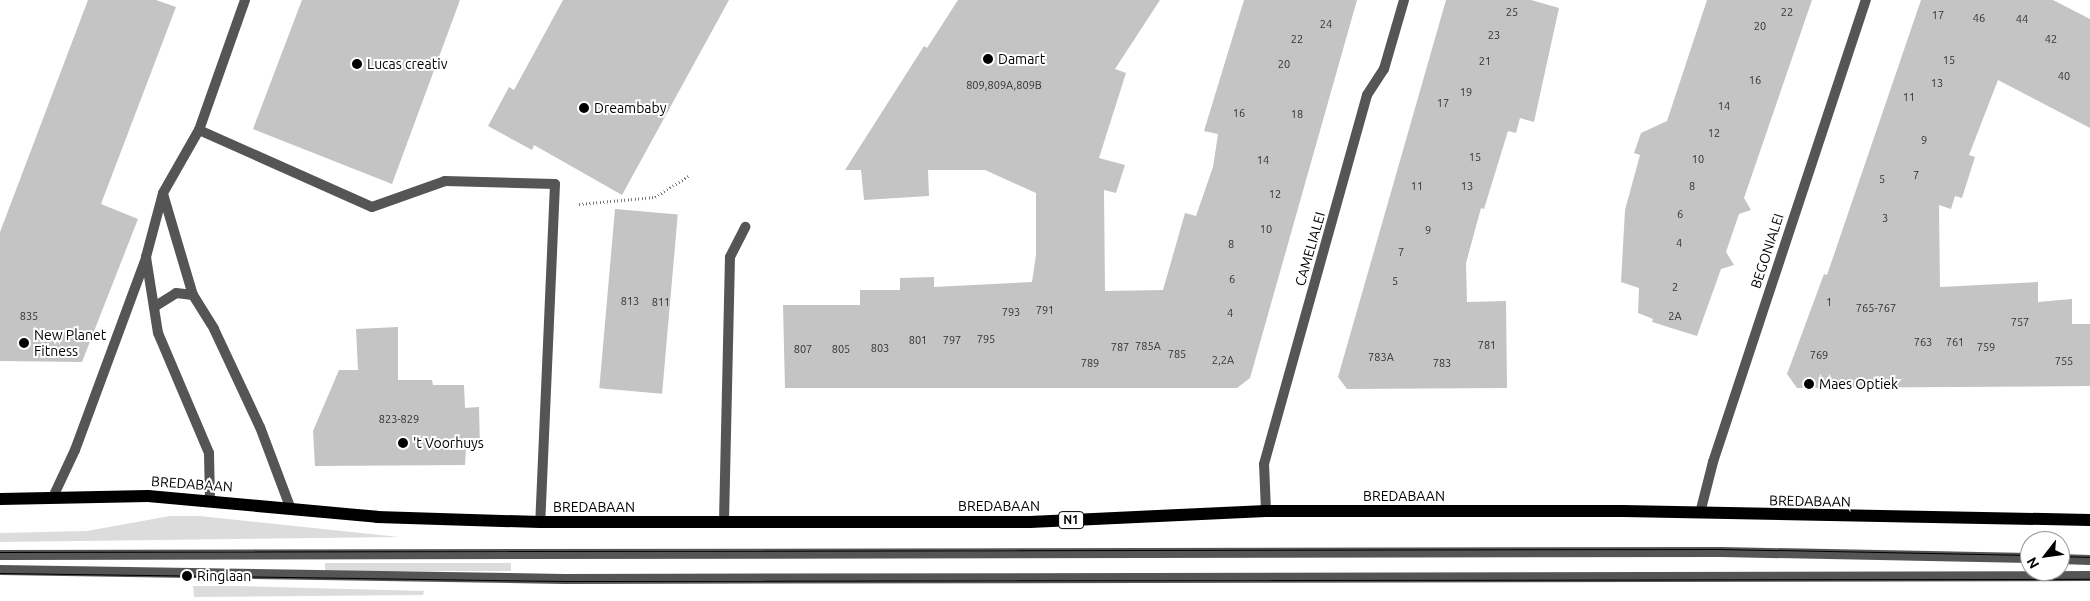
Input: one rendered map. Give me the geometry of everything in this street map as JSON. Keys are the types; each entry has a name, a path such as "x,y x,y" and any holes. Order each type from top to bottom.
{"main road":[{"name":"BREDABAAN","path":"0,499 148,496 290,507 377,517 540,522 1030,522 1266,511 1700,512 2090,520"}],"street":[{"path":"53,497 75,450 146,257 163,193 199,130 246,0"},
{"name":"CAMELIALEI","path":"1266,511 1264,464 1367,96 1384,70 1404,0"},
{"name":"BEGONIALEI","path":"1700,512 1716,452 1866,0"},
{"path":"199,130 372,207 445,181 555,184 540,522"},
{"path":"163,193 193,295 214,329 260,427 290,507"},
{"path":"724,521 730,257 744,226"},
{"path":"146,257 158,333 210,453 210,501"},
{"path":"154,307 176,293 193,295"},
{"path":"0,555 1721,552 2020,558"},
{"path":"2070,559 2090,560"},
{"path":"0,570 555,579 2090,576"}],"path":[{"path":"554,204 612,203 617,198 655,197 690,175"}],"shaded area":[{"path":"170,516 199,516 399,537 0,542 0,533 87,531"},
{"path":"325,563 511,563 511,571 325,571"},
{"path":"193,586 424,591 423,595 194,597"}],"building":[{"path":"88,0 156,0 176,7 101,204 138,219 82,362 0,361 0,232"},
{"name":"Lucas creativ","path":"302,0 460,0 392,184 253,129"},
{"name":"Dreambaby","path":"563,0 729,0 622,195 534,145 532,150 488,126 509,87 514,90"},
{"path":"958,0 1160,0 1115,69 1126,73 1099,158 1125,165 1116,193 1104,190 1105,291 1163,290 1185,213 1196,216 1213,167 1218,134 1204,131 1244,0 1357,0 1250,378 1237,388 785,388 783,305 860,305 860,290 900,290 900,278 934,277 934,287 1032,282 1036,255 1036,193 985,170 928,170 929,196 864,200 861,170 845,170 924,46 927,48"},
{"path":"1446,0 1531,0 1559,8 1534,122 1520,118 1516,133 1508,131 1484,209 1481,208 1466,263 1467,302 1506,301 1507,388 1347,389 1338,377"},
{"path":"1707,0 1812,0 1744,198 1751,210 1739,214 1726,252 1734,265 1721,269 1697,336 1652,322 1653,319 1638,313 1639,288 1621,282 1625,210 1640,155 1634,153 1641,133 1667,121"},
{"path":"1921,0 2053,0 2090,19 2090,128 1998,80 1969,155 1975,157 1962,198 1955,196 1951,209 1939,205 1940,287 2038,282 2038,302 2072,299 2072,324 2090,324 2090,386 1797,388 1787,374 1824,274 1827,275"},
{"path":"615,209 678,214 662,394 599,388"},
{"path":"398,327 398,380 432,380 433,385 464,385 465,408 479,407 480,448 466,448 465,465 315,466 313,431 339,370 358,370 356,329"}],"tram line":[{"path":"0,552 1720,549 2020,555"},
{"path":"2070,556 2090,557"},
{"path":"0,573 565,581 2090,579"}],"place":[{"name":"Damart","path":"988,59"},
{"name":"Lucas creativ","path":"357,64"},
{"name":"Dreambaby","path":"584,108"},
{"name":"New Planet Fitness","path":"24,343"},
{"name":"Maes Optiek","path":"1809,384"},
{"name":"'t Voorhuys","path":"403,443"},
{"name":"Ringlaan","path":"187,576"}]}
